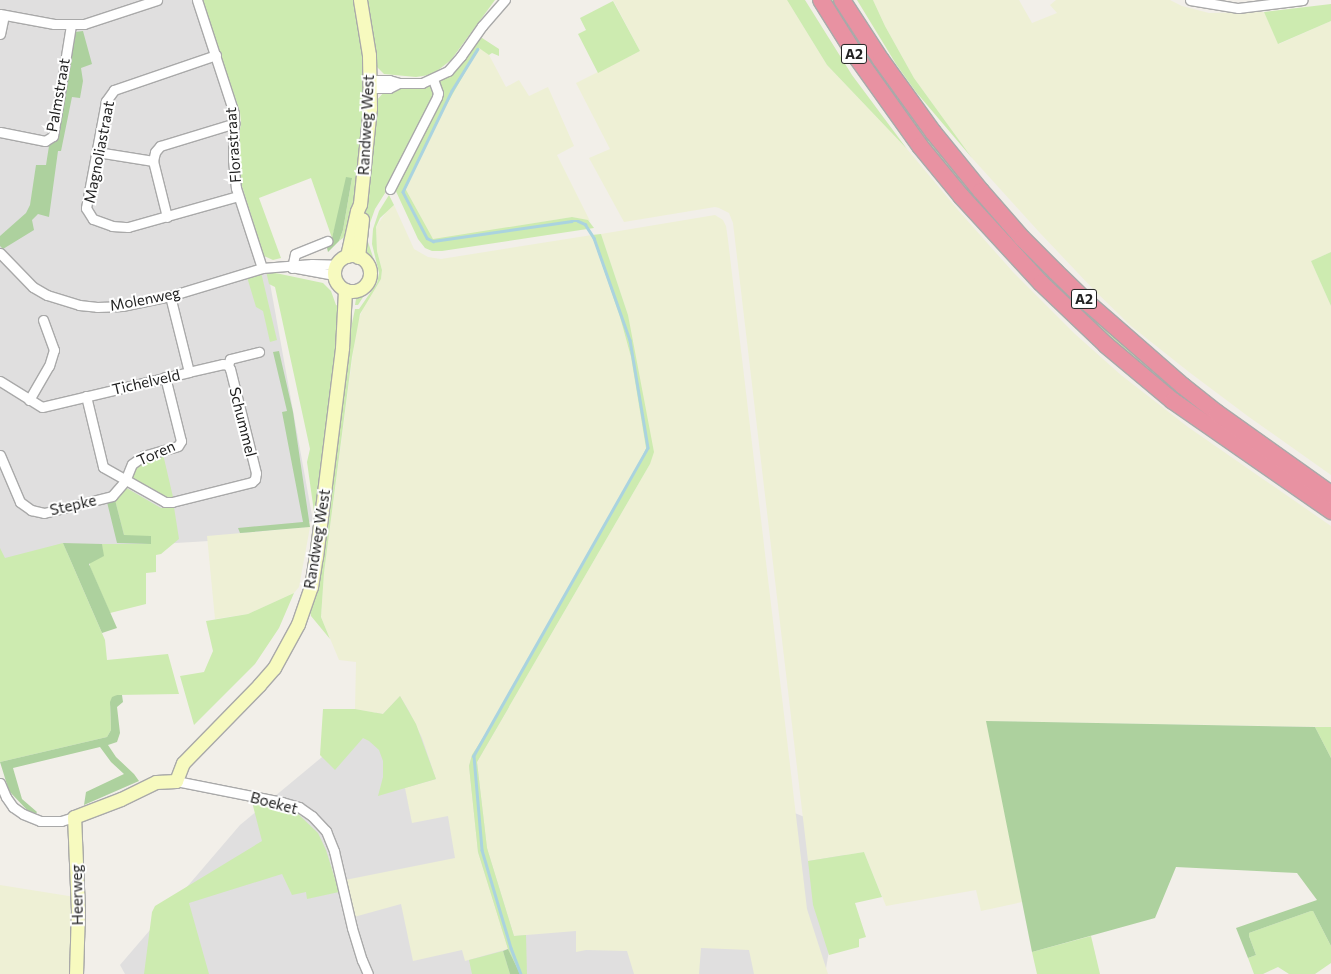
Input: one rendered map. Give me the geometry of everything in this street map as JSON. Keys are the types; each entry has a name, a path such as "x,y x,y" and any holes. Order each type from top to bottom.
{"highway":[{"name":"A2","path":"821,0 858,59 920,146 961,196 1041,283 1106,345 1172,401 1331,511"},
{"name":"A2","path":"842,0 873,48 933,132 1017,232 1056,272 1095,309 1217,413 1331,494"}],"street":[{"path":"121,0 125,9"},
{"path":"0,34 2,14 54,24 84,24 125,9 157,0"},
{"name":"Florastraat","path":"197,0 234,113 235,123 233,160 238,196 262,268"},
{"name":"Randweg West","path":"353,256 362,213 360,204 366,156 370,84 367,34 360,0"},
{"path":"370,84 389,80 399,83 422,83 448,71 461,56 482,26 505,0"},
{"path":"1190,0 1238,8 1303,0"},
{"name":"Palmstraat","path":"0,132 45,141 53,136 71,25"},
{"name":"Magnoliastraat","path":"216,55 114,90 106,101 86,208 93,219 112,226 128,228 238,196"},
{"name":"Randweg West","path":"390,189 437,97 438,93 433,79"},
{"path":"167,217 153,161 155,152 160,146 235,123"},
{"path":"97,152 153,161"},
{"path":"292,266 295,254 328,241"},
{"name":"Molenweg","path":"0,253 33,287 47,295 61,300 97,307 122,306 170,296 262,268 282,265 292,266 312,264 335,270"},
{"path":"353,256 367,264 369,276 364,286 349,290 338,284 335,270 342,258 353,256"},
{"name":"Randweg West","path":"176,781 183,763 274,668 298,624 311,587 316,556 349,290"},
{"name":"Tichelveld","path":"0,382 42,407 190,372 170,296"},
{"path":"28,400 49,366 54,350 43,320"},
{"path":"190,372 223,364 228,365 230,359 259,352"},
{"name":"Schummel","path":"228,365 256,472 255,479"},
{"name":"Toren","path":"125,481 132,464 143,456 178,446 181,441 165,377"},
{"name":"Toren","path":"86,396 103,467 125,481 165,502 172,502 252,482 255,479"},
{"name":"Stepke","path":"0,455 20,502 31,510 44,513 112,496 125,481"},
{"name":"Boeket","path":"74,817 121,799 156,782 176,781 282,802 299,807 312,816 326,831 334,851 352,928 368,974"},
{"path":"0,783 6,797 13,807 23,814 40,821 61,821 74,817"},
{"name":"Heerweg","path":"74,817 78,911 76,974"}],"shaded area":[{"path":"0,0 202,0 241,123 313,521 225,540 79,549 0,568"},
{"path":"415,680 593,731 849,835 825,974 125,974 120,965 240,825"}],"green space":[{"path":"202,0 355,0 363,58 366,113 360,172 347,235 339,241 343,230 352,178 338,216 332,238 311,178 259,198 281,258 273,260 264,256 235,164 241,123 240,112"},
{"path":"367,0 495,0 451,60 437,71 429,75 416,77 384,74 375,65"},
{"path":"613,0 787,0 827,65 907,149 1013,272 1075,334 1121,375 1188,427 1331,526 1331,727 987,721 1022,902 981,911 976,890 886,906 864,852 808,861 733,223 729,213 715,207 624,222 589,158 610,149 576,83 640,51"},
{"path":"787,0 805,0 852,75 907,149 827,65"},
{"path":"830,0 839,0 1011,232 1255,448 1191,407 1100,333 979,206 926,142 861,52"},
{"path":"857,0 873,0 885,26 914,78 972,158 916,92 896,64"},
{"path":"873,0 1019,0 1032,23 1057,13 1050,5 1056,0 1170,0 1182,6 1209,13 1264,12 1279,44 1331,21 1331,252 1311,261 1331,306 1331,475 1189,372 1131,326 1094,290 972,158 914,78 885,26"},
{"path":"613,1 640,51 598,73 578,34 586,30 580,18"},
{"path":"1331,4 1331,21 1278,44 1264,12"},
{"path":"83,31 92,64 81,68 83,81 80,98 72,97 61,151 58,151 49,217 38,214 32,220 34,230 3,249 0,246 0,236 26,213 30,205 36,165 46,165 49,146 54,142 67,83 64,78 73,36 75,32"},
{"path":"479,36 499,49 499,56 492,53 489,55 479,48 439,118 405,188 433,239 572,217 588,220 594,228 442,251 432,251 425,248 418,239 394,187 440,92 439,83"},
{"path":"479,47 489,55 506,87 519,80 529,96 548,87 574,146 557,155 590,221 572,217 433,240 405,188 439,118"},
{"path":"427,84 431,86 434,94 392,182 375,209 370,223 368,238 364,238 364,206 375,102 386,90"},
{"path":"346,177 352,178 343,230 339,241 328,252 326,244 332,238"},
{"path":"389,195 394,205 380,218 376,227 377,251 382,270 381,279 360,314 352,357 324,573 321,617 330,639 311,616 310,612 320,571 349,338 355,309 359,309 377,283 379,273 372,244 373,229 379,211"},
{"path":"394,205 414,249 428,257 441,259 592,235 620,317 631,357 646,447 638,466 488,730 472,755 469,766 478,852 508,949 465,961 462,950 413,961 401,904 354,917 345,880 455,858 448,816 412,823 405,788 436,779 422,738 409,711 400,696 383,714 355,709 356,662 339,660 321,617 324,573 357,323 365,304 381,279 382,270 377,251 376,227 386,212"},
{"path":"715,215 723,220 726,226 728,240 807,909 828,974 754,974 749,950 701,948 699,974 634,974 627,951 586,950 576,952 576,931 514,936 487,848 477,762 650,464 628,315 601,234"},
{"path":"601,234 628,315 654,452 650,464 477,762 487,848 514,936 526,935 527,974 520,974 508,949 478,852 469,766 472,755 488,730 638,466 646,448 631,357 620,317 592,235"},
{"path":"364,242 368,242 375,263 376,277 358,305 355,305 356,299 361,292 370,285 373,278 374,268 365,253"},
{"path":"1331,252 1331,306 1311,261"},
{"path":"266,271 323,283 331,291 336,305 341,307 316,526 307,462 310,449 275,287 269,284"},
{"path":"261,272 277,340 270,342 263,311 256,307 247,277"},
{"path":"279,351 293,412 310,527 240,533 238,528 303,522 282,412 287,411 273,352"},
{"path":"163,454 173,497 167,499 128,478 137,460"},
{"path":"123,486 161,508 174,507 179,539 161,554 156,555 156,572 146,573 146,604 110,613 90,567 90,562 103,556 102,544 151,544 124,535 114,496"},
{"path":"114,496 124,535 151,536 151,544 117,543 107,502"},
{"path":"310,527 299,587 294,593 248,614 215,619 207,536"},
{"path":"63,543 105,640 107,660 168,654 179,694 117,695 110,706 111,730 107,737 0,762 0,548 5,558"},
{"path":"63,543 102,544 104,556 89,564 117,628 102,633"},
{"path":"294,593 279,628 255,664 194,725 180,676 204,672 213,651 206,621 248,614"},
{"path":"122,695 123,702 117,707 120,733 117,742 108,745 116,757 134,774 139,781 84,805 86,792 124,774 111,762 100,747 13,768 22,799 37,812 35,815 28,811 9,791 0,762 107,737 111,730 110,702 112,697"},
{"path":"400,696 416,724 436,779 378,796 383,777 383,761 379,750 369,741 363,738 335,770 320,755 323,709 355,709 383,714"},
{"path":"986,721 1315,727 1331,758 1331,946 1313,911 1311,911 1249,933 1256,955 1248,958 1236,928 1317,900 1297,873 1176,867 1155,918 1032,952"},
{"path":"1315,727 1331,727 1331,758"},
{"path":"252,802 297,813 318,833 326,850 339,892 307,899 306,892 292,895 282,874 189,903 209,974 144,974 152,912 155,906 262,841"},
{"path":"864,852 882,897 855,903 866,937 859,939 859,947 829,955 813,905 808,861"},
{"path":"0,885 75,897 74,974 0,974"},
{"path":"1313,911 1331,946 1331,963 1315,974 1289,974 1278,967 1263,974 1254,974 1248,958 1256,955 1249,933"},
{"path":"1091,936 1100,974 1037,974 1032,952"},
{"path":"508,949 520,974 510,974 503,951"},
{"path":"503,951 510,974 472,974 469,960"}],"waterway":[{"path":"478,49 452,91 403,192 427,238 433,241 572,221 578,221 585,224 594,238 630,340 648,448 474,756 482,850 511,948 521,974"}]}
